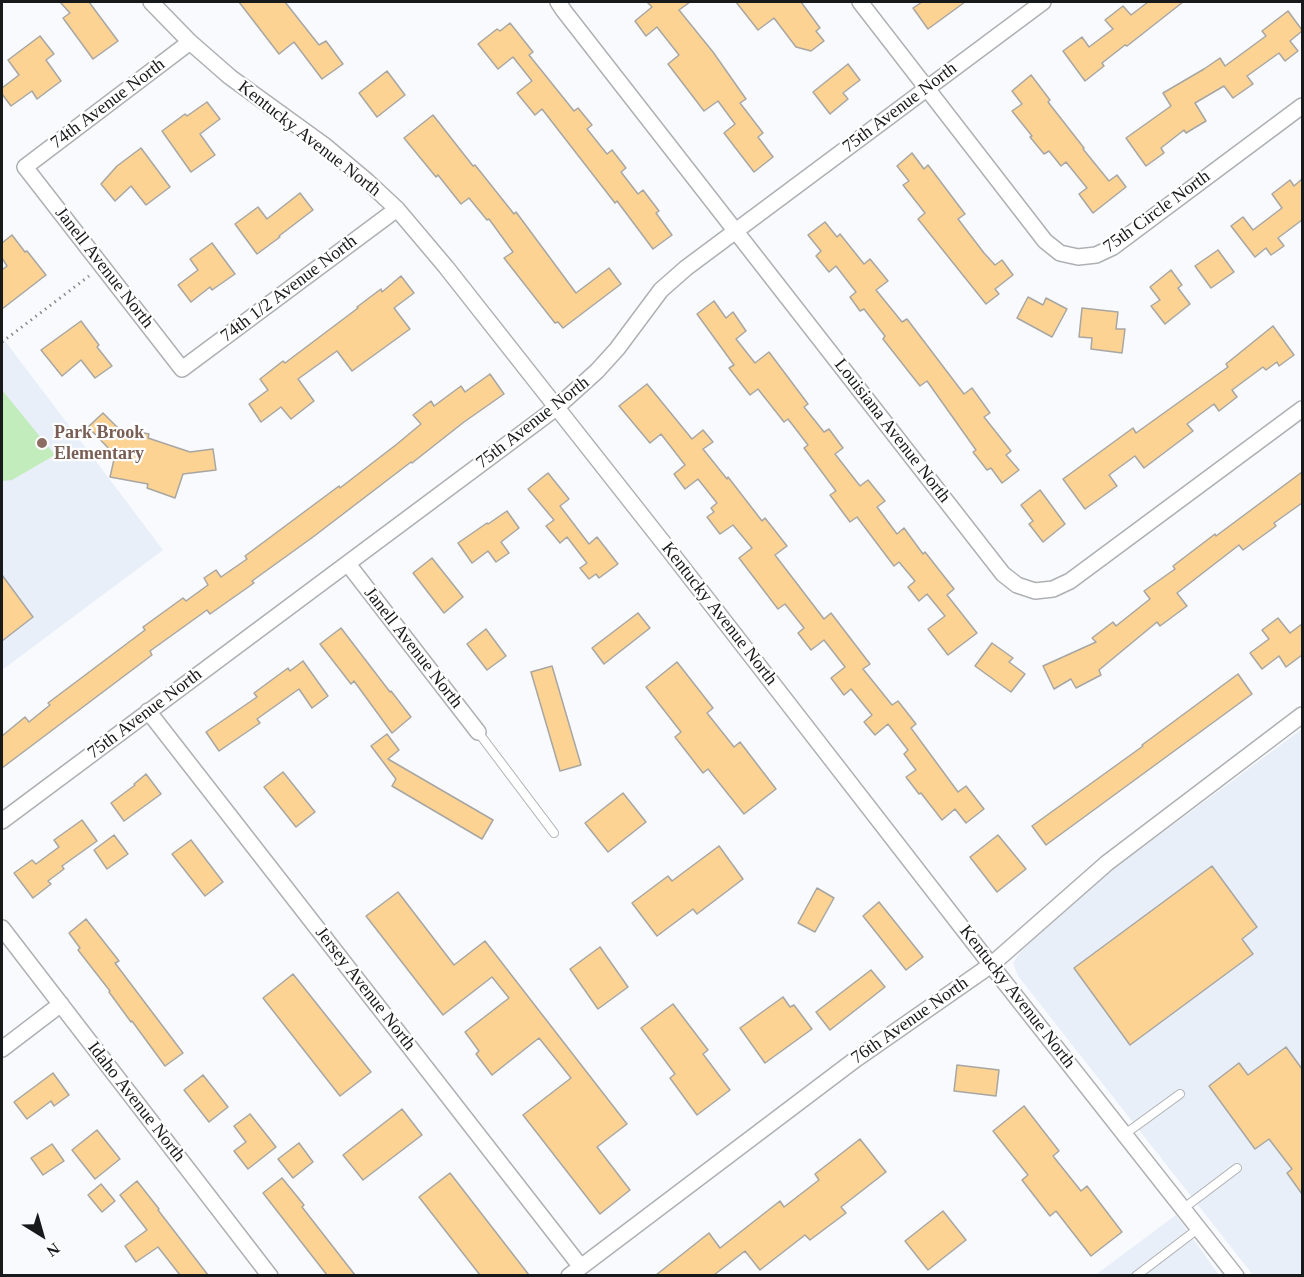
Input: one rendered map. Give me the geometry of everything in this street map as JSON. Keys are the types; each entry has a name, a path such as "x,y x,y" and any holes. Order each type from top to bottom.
{"street":[{"name":"Kentucky Avenue North","path":"151,2 190,42 230,77 324,145 397,209 446,267 669,550 991,965 1236,1275"},
{"name":"Louisiana Avenue North","path":"558,2 1003,574 1017,585 1035,591 1053,590 1070,581 1302,409"},
{"name":"75th Circle North","path":"860,2 1045,241 1060,253 1078,256 1096,255 1113,247 1302,106"},
{"name":"75th Avenue North","path":"2,821 556,408 597,371 617,349 661,290 686,268 1043,2"},
{"name":"74th Avenue North","path":"26,167 190,42"},
{"name":"Janell Avenue North","path":"26,167 182,369"},
{"name":"74th 1/2 Avenue North","path":"182,369 397,209"},
{"name":"Janell Avenue North","path":"348,564 478,732"},
{"name":"Jersey Avenue North","path":"148,711 575,1271"},
{"name":"76th Avenue North","path":"575,1271 856,1059 991,965 1107,863 1302,715"},
{"name":"Idaho Avenue North","path":"2,928 270,1275"},
{"path":"2,1048 61,1004"}],"lane":[{"path":"478,732 554,833"},
{"path":"1125,1134 1180,1094"},
{"path":"1184,1208 1237,1168"},
{"path":"1136,1275 1199,1228"}],"path":[{"path":"2,342 103,266"}],"shaded area":[{"name":"Park Brook Elementary","path":"2,337 163,550 2,670"},
{"path":"1302,729 1302,1275 1253,1275 1018,976 1013,963 1021,951 1107,874"},
{"path":"1176,1215 1219,1275 1094,1276"}],"green space":[{"path":"2,390 55,455 12,480 2,481"}],"building":[{"path":"60,2 89,2 118,41 93,59 63,18 70,13"},
{"path":"239,2 285,2 319,45 326,41 343,64 322,79 294,42 279,54"},
{"path":"647,2 690,2 679,10 713,52 746,99 740,103 763,133 758,137 773,157 754,172 724,133 735,124 718,101 704,111 668,64 679,55 657,27 646,36 635,21 652,7"},
{"path":"736,2 801,2 820,28 816,31 824,41 811,51 796,47 774,18 758,30"},
{"path":"922,2 965,2 928,29 913,8"},
{"path":"1148,2 1183,2 1102,63 1104,66 1085,81 1063,51 1082,37 1089,47 1113,29 1105,20 1123,6 1131,15"},
{"path":"1288,11 1302,30 1290,41 1298,51 1285,61 1279,53 1247,76 1253,84 1233,98 1224,86 1195,103 1206,121 1186,133 1184,130 1161,148 1164,153 1146,166 1126,138 1171,106 1163,93 1220,58 1225,66 1266,36 1262,31"},
{"path":"510,23 533,52 529,55 574,111 578,108 592,125 587,129 607,154 612,150 626,168 621,172 638,194 643,190 659,211 656,213 672,235 653,249 542,109 535,115 517,93 532,81 513,57 498,69 478,44 497,29 500,31"},
{"path":"40,36 54,54 46,60 61,81 37,99 32,91 11,106 2,94 2,88 19,75 8,60"},
{"path":"848,64 860,80 843,93 848,99 830,114 813,92"},
{"path":"387,71 405,95 377,117 359,93"},
{"path":"1031,75 1050,100 1048,102 1109,181 1117,175 1126,187 1093,213 1079,194 1087,188 1066,162 1061,166 1049,151 1044,154 1012,111 1022,104 1012,91"},
{"path":"207,102 220,119 200,134 215,155 191,172 162,131 185,114 187,116"},
{"path":"433,115 514,214 516,212 576,293 609,268 621,284 563,328 558,322 555,323 504,258 513,252 489,219 487,220 469,198 461,204 404,138"},
{"path":"141,148 170,187 146,205 131,186 115,201 101,184 117,166"},
{"path":"912,153 924,169 928,165 965,214 958,219 984,253 995,265 1002,260 1013,275 995,289 999,294 986,304 918,219 925,213 903,185 909,181 897,166"},
{"path":"1302,179 1302,220 1278,238 1284,246 1271,255 1266,248 1255,257 1231,226 1243,217 1253,230 1282,208 1272,194 1290,180 1294,186"},
{"path":"300,193 313,210 257,254 235,224 258,207 267,219"},
{"path":"825,222 837,237 840,234 864,264 870,259 888,281 876,290 902,322 907,319 964,394 972,388 990,413 984,417 1011,451 1006,455 1019,470 1002,483 991,468 987,470 973,452 976,450 927,381 920,386 883,339 885,336 864,309 860,311 850,297 856,292 836,266 829,272 816,256 821,251 808,235"},
{"path":"12,235 46,275 2,309 2,270 7,266 2,258 2,243"},
{"path":"212,243 235,274 212,290 210,287 191,302 178,285 198,270 190,259"},
{"path":"1218,250 1234,272 1211,288 1195,266"},
{"path":"1171,270 1182,285 1178,288 1190,304 1165,324 1151,306 1160,300 1150,287"},
{"path":"401,276 414,293 394,308 410,329 352,371 337,351 298,379 314,401 291,419 281,407 261,422 249,404 268,390 260,379 283,361 285,363"},
{"path":"1028,297 1043,305 1046,298 1067,309 1052,337 1017,318"},
{"path":"714,301 726,318 733,312 746,331 736,339 755,363 769,352 808,404 804,407 824,432 829,429 843,448 835,454 860,486 868,480 885,501 877,507 897,534 904,528 954,589 947,595 977,633 948,655 928,629 945,616 927,594 919,601 908,587 915,581 899,562 894,566 857,517 850,522 830,495 836,491 804,448 808,445 788,419 784,422 758,389 750,395 729,368 734,365 697,314"},
{"path":"1082,308 1118,312 1116,329 1125,329 1122,353 1091,349 1092,338 1079,337"},
{"path":"81,321 112,366 95,378 81,360 62,376 41,350"},
{"path":"1273,326 1294,355 1279,366 1277,362 1266,370 1263,367 1232,390 1237,397 1219,411 1214,404 1187,424 1193,431 1144,468 1135,456 1109,475 1117,486 1085,509 1063,479 1133,428 1136,433 1228,367 1226,364"},
{"path":"490,374 504,394 252,581 254,583 210,614 207,610 150,651 152,655 2,768 2,736 25,717 29,722 50,705 48,703 145,630 143,627 183,598 186,601 208,585 204,578 216,570 221,577 247,559 245,556 397,444 421,424 413,415 431,401 434,406 461,386 465,392"},
{"path":"647,384 692,439 703,430 713,442 703,449 762,521 765,518 787,546 775,555 824,619 831,613 870,664 863,669 892,705 898,701 916,724 911,728 958,792 966,786 984,809 966,823 955,809 942,820 921,793 919,794 906,777 916,770 904,754 908,750 888,724 875,735 864,722 872,715 851,689 844,695 831,678 845,667 824,640 811,650 798,633 804,628 785,604 778,609 739,558 752,548 733,525 720,534 707,517 714,512 711,508 717,503 698,479 685,489 674,474 685,465 661,434 650,443 619,406"},
{"path":"103,413 118,428 149,434 148,438 190,452 213,449 216,470 183,474 175,498 147,488 148,484 110,477 115,455 88,427"},
{"path":"1302,472 1302,503 1274,523 1276,526 1243,550 1239,545 1177,593 1187,606 1160,626 1157,622 1099,670 1101,675 1076,688 1071,679 1054,689 1043,666 1096,642 1092,638 1113,622 1116,626 1150,599 1144,591 1175,569 1173,566"},
{"path":"548,473 569,499 560,506 589,544 597,537 618,564 599,578 596,574 589,579 580,568 587,563 567,537 560,543 546,526 554,520 528,489"},
{"path":"1040,490 1065,524 1043,542 1029,524 1033,521 1021,505"},
{"path":"507,511 519,528 501,542 509,553 496,562 488,551 472,563 458,543"},
{"path":"432,558 463,597 444,613 413,573"},
{"path":"2,575 33,617 2,641"},
{"path":"638,613 650,628 604,664 592,648"},
{"path":"1278,618 1290,633 1302,624 1302,655 1286,667 1279,656 1262,669 1250,653 1269,639 1262,630"},
{"path":"341,628 411,717 392,733 354,681 351,684 320,644"},
{"path":"486,629 506,656 487,670 467,644"},
{"path":"992,643 1013,658 1009,662 1025,674 1011,692 975,666"},
{"path":"303,661 328,696 312,708 299,689 257,719 260,723 219,751 206,732 257,697 254,693 288,668 290,671"},
{"path":"677,662 713,708 707,713 734,747 740,742 776,789 744,814 708,769 703,773 675,737 681,732 646,687"},
{"path":"552,666 581,765 560,771 531,672"},
{"path":"1238,674 1252,694 1046,845 1032,826"},
{"path":"387,734 399,750 388,759 493,820 482,839 392,786 396,779 371,746"},
{"path":"283,772 315,812 296,827 264,787"},
{"path":"146,774 161,794 124,821 111,803"},
{"path":"623,793 646,822 608,852 585,823"},
{"path":"82,820 97,841 62,866 64,869 48,881 51,884 33,898 14,873 32,860 36,864 59,847 54,840"},
{"path":"114,835 128,854 107,869 94,850"},
{"path":"998,835 1026,869 997,892 970,857"},
{"path":"191,840 223,882 205,896 172,854"},
{"path":"719,846 743,879 697,914 693,909 657,936 632,903 668,876 672,881"},
{"path":"1212,866 1257,927 1242,939 1253,954 1130,1045 1074,968"},
{"path":"817,888 834,898 815,932 798,923"},
{"path":"398,892 454,965 485,941 627,1124 597,1147 630,1190 600,1214 523,1115 571,1078 539,1038 492,1075 476,1054 479,1051 465,1032 509,998 492,977 443,1015 366,916"},
{"path":"879,902 923,957 906,970 863,916"},
{"path":"86,919 119,961 115,963 183,1053 165,1066 78,950 80,948 69,933"},
{"path":"600,947 628,987 598,1009 570,969"},
{"path":"871,970 885,987 830,1030 816,1012"},
{"path":"293,974 371,1072 340,1096 263,998"},
{"path":"783,997 790,1007 794,1005 812,1029 765,1063 740,1028"},
{"path":"673,1004 708,1050 703,1054 730,1090 697,1115 670,1078 675,1074 641,1028"},
{"path":"1286,1047 1302,1069 1302,1194 1287,1173 1292,1169 1269,1139 1255,1149 1209,1086 1239,1063 1248,1075"},
{"path":"957,1065 999,1070 996,1096 954,1091"},
{"path":"53,1073 69,1095 54,1106 51,1101 27,1119 14,1102"},
{"path":"203,1075 228,1107 209,1122 184,1090"},
{"path":"1024,1106 1059,1151 1053,1156 1081,1191 1087,1186 1122,1232 1091,1256 1056,1211 1050,1216 1022,1180 1028,1175 993,1131"},
{"path":"402,1109 422,1135 363,1180 343,1155"},
{"path":"250,1114 276,1147 248,1169 234,1151 246,1142 234,1126"},
{"path":"97,1130 120,1159 95,1179 72,1150"},
{"path":"860,1139 886,1172 841,1207 846,1213 810,1240 805,1235 760,1270 745,1251 714,1275 656,1275 709,1233 720,1248 780,1201 784,1207 819,1180 815,1174"},
{"path":"299,1143 313,1162 293,1178 278,1159"},
{"path":"52,1144 64,1161 43,1175 31,1158"},
{"path":"450,1173 529,1275 480,1275 419,1197"},
{"path":"282,1178 355,1275 327,1275 263,1193"},
{"path":"137,1181 208,1275 180,1275 158,1247 136,1262 125,1246 147,1230 120,1195"},
{"path":"101,1184 115,1201 102,1212 88,1195"},
{"path":"943,1211 966,1240 928,1270 905,1241"}],"place":[{"name":"Park Brook Elementary","path":"42,443"}]}
